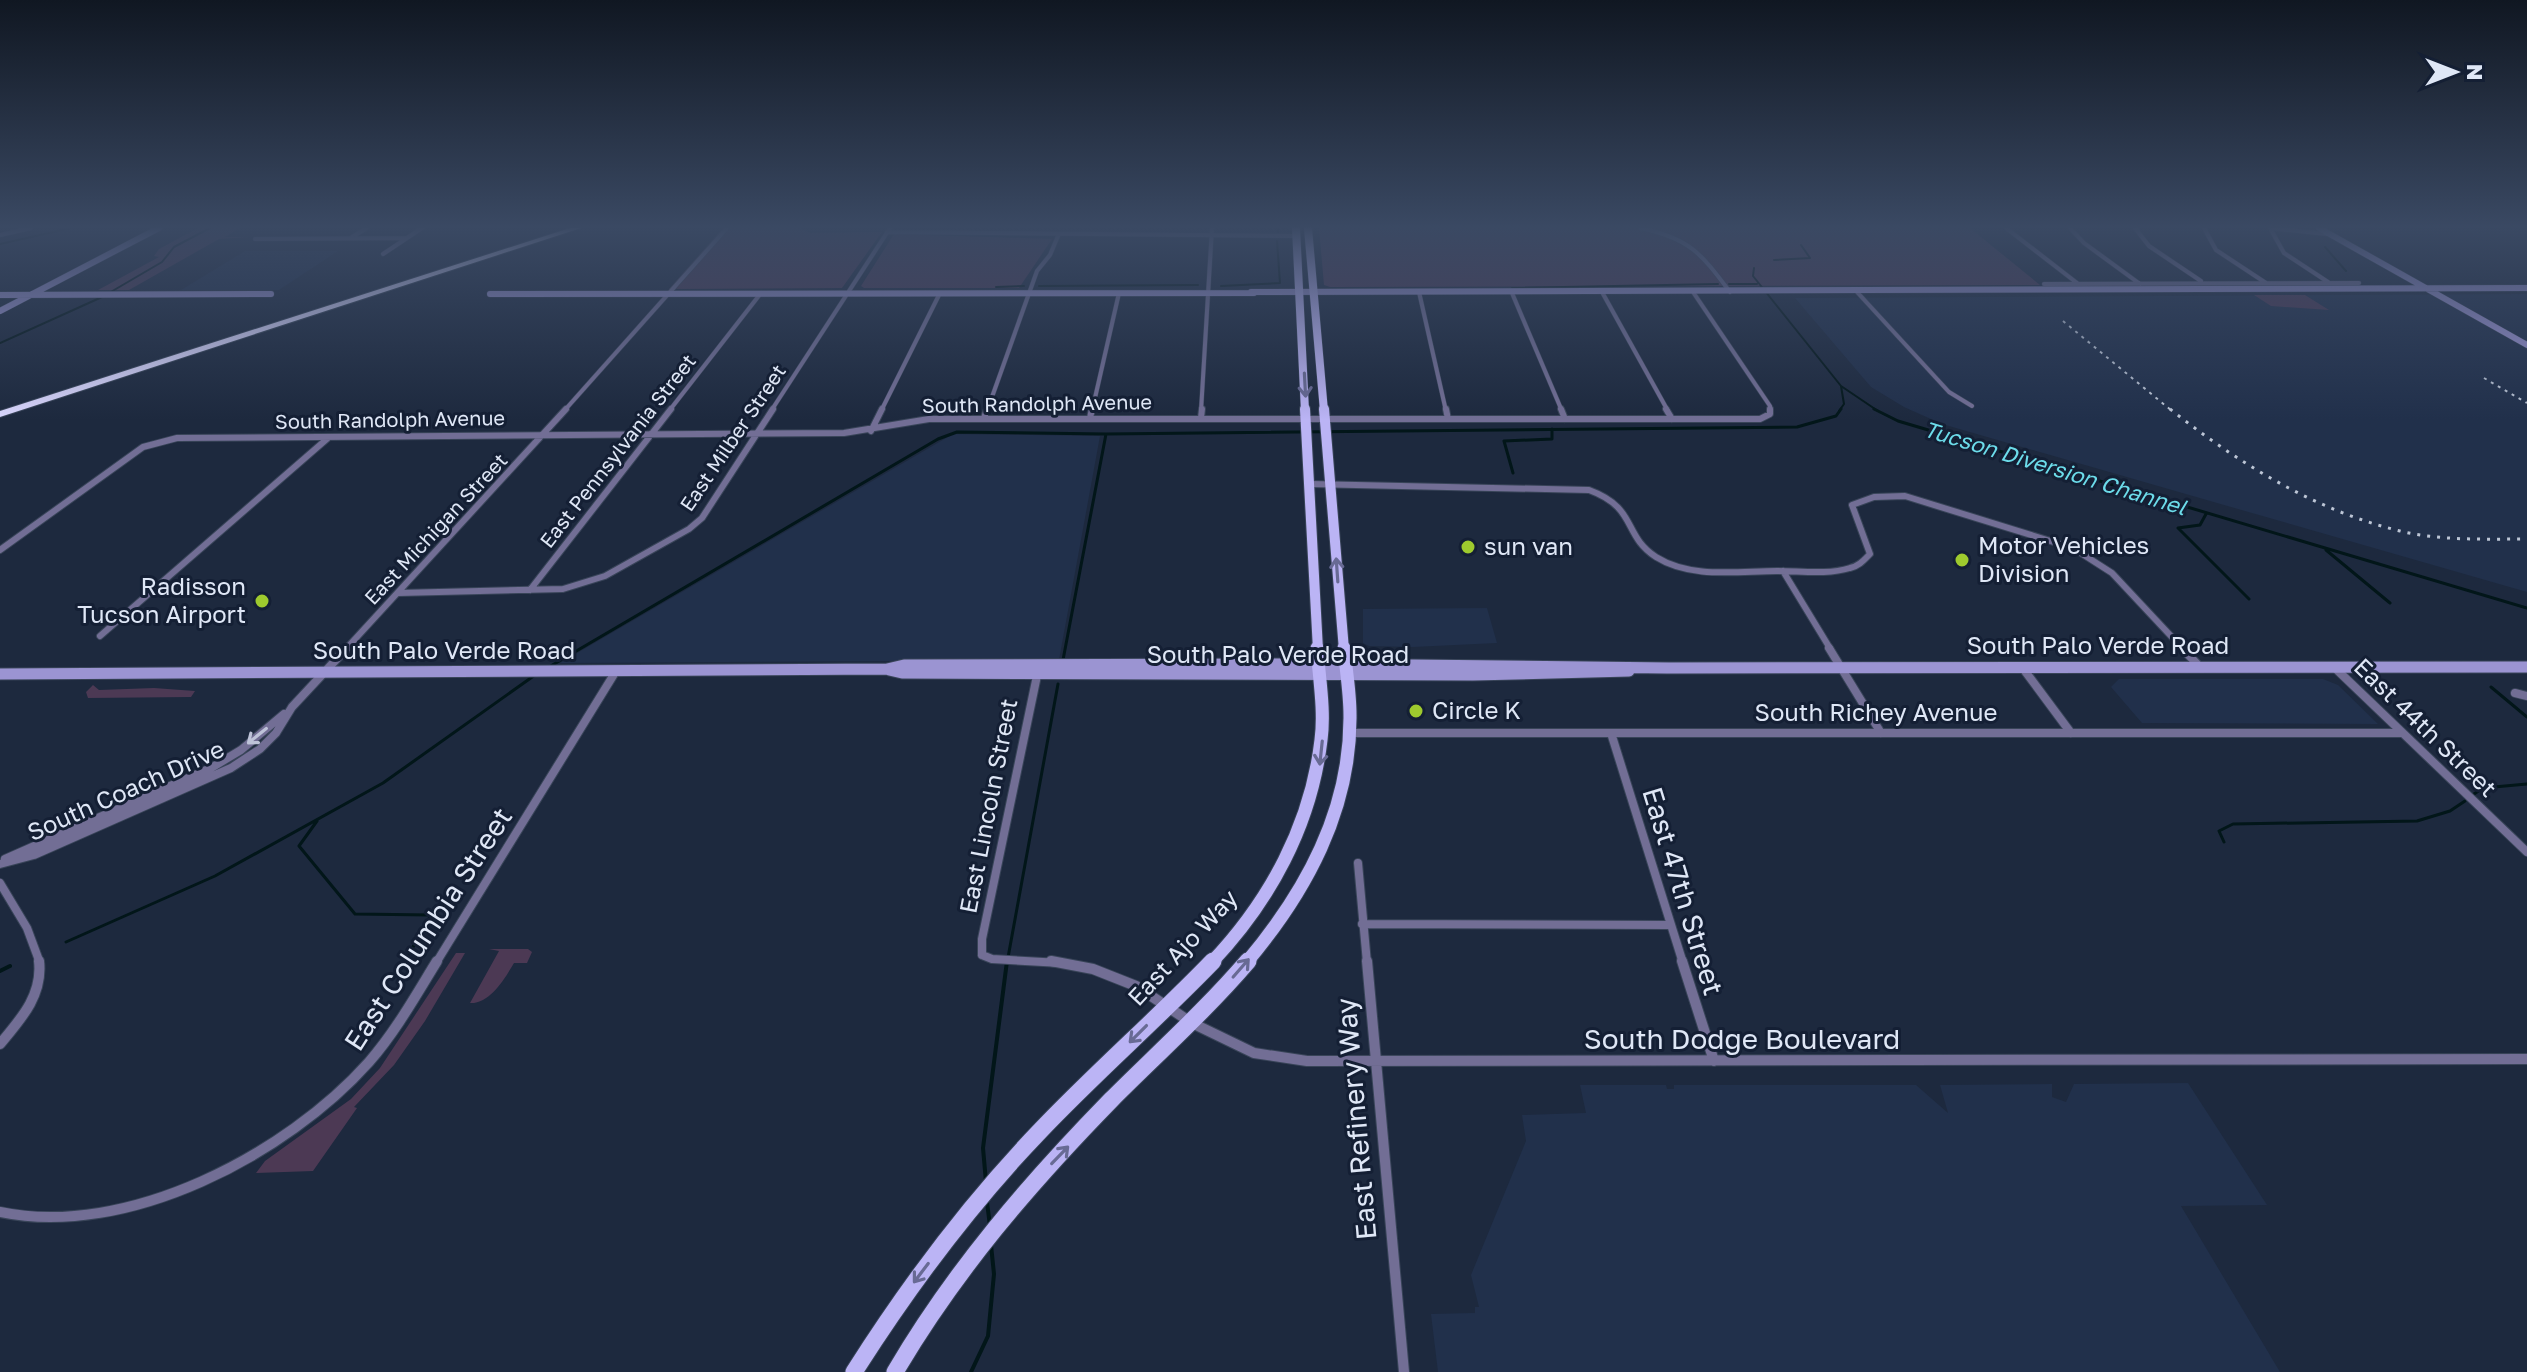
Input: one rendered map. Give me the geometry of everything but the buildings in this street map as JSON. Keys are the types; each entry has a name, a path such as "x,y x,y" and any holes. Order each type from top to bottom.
{"highway":[{"path":"0,405 363,292"},
{"path":"0,414 374,292"}],"main road":[{"path":"0,305 26,292"},
{"path":"0,311 37,292"},
{"path":"490,294 1208,292"},
{"name":"East Ajo Way","path":"854,1372 892,1314 969,1211 1002,1173 1238,933 1269,890 1298,838 1311,805 1321,758 1301,292"},
{"path":"895,1372 927,1317 975,1249 1007,1212 1192,1023 1266,939 1312,872 1339,809 1347,772 1350,733 1314,292"},
{"path":"1421,292 1600,292"},
{"path":"2432,292 2527,345"},
{"path":"0,295 271,294"},
{"path":"1303,350 1319,350"},
{"name":"South Palo Verde Road","path":"0,674 887,669 902,673 1319,669 1615,672 1669,668 2020,665 2527,667"}],"street":[{"path":"1201,418 1210,292"},
{"path":"1419,292 1448,419"},
{"path":"1602,292 1672,419"},
{"name":"South Randolph Avenue","path":"0,550 143,447 161,440 871,431 929,419 984,418 1201,418 1325,426 1448,419 1760,419 1770,414 1770,406 1693,292"},
{"path":"1857,292 1949,392 1972,406"},
{"name":"East Michigan Street","path":"325,670 544,435 670,293"},
{"name":"East Pennsylvania Street","path":"530,590 761,293"},
{"name":"East Milber Street","path":"398,593 563,589 605,576 689,529 702,518 848,293"},
{"path":"871,431 940,293"},
{"path":"984,418 1029,293"},
{"path":"1090,418 1119,293"},
{"path":"1512,293 1565,419"},
{"path":"100,636 332,437"},
{"path":"1310,484 1589,490 1619,504 1643,547 1666,562 1703,571 1849,568 1862,563 1870,554 1868,541 1852,517 1852,505 1874,497 1905,496 2062,544 2097,561 2124,585 2198,665"},
{"path":"1783,571 1881,733"},
{"path":"2020,665 2071,733"},
{"name":"East 44th Street","path":"2331,665 2527,852"},
{"name":"South Coach Drive","path":"0,862 34,855 231,768 260,749 276,733 292,707 325,670"},
{"name":"East Lincoln Street","path":"978,957 1038,670"},
{"name":"East Columbia Street","path":"0,1212 57,1217 115,1209 173,1193 257,1153 326,1106 369,1063 396,1028 616,671"},
{"path":"2515,693 2527,696"},
{"name":"South Coach Drive","path":"0,862 221,762 292,707"},
{"name":"South Richey Avenue","path":"1350,733 2402,733"},
{"name":"East 47th Street","path":"1611,733 1714,1061"},
{"path":"221,762 231,768"},
{"name":"East Refinery Way","path":"1358,863 1404,1372"},
{"path":"0,883 41,958 37,991 19,1022 0,1044"},
{"path":"1362,924 1670,925"},
{"name":"South Dodge Boulevard","path":"978,957 1064,962 1093,969 1136,986 1192,1023 1263,1056 1307,1061 2527,1059"}],"shaded area":[{"path":"2527,294 2527,592 1942,424 1904,407 1871,387 1795,298"},
{"path":"2254,295 2305,295 2329,310 2271,306"},
{"path":"953,434 1100,436 1059,660 560,663"},
{"path":"1487,608 1497,643 1413,647 1369,646 1363,643 1363,609"},
{"path":"2119,679 2323,679 2338,685 2378,724 2142,723 2111,687"},
{"path":"93,685 99,690 154,688 195,691 191,697 88,698 86,692"},
{"path":"489,949 528,949 532,952 527,963 514,963 490,995 470,1003 499,951"},
{"path":"456,953 465,953 425,1021 394,1065 354,1107 357,1108 313,1171 256,1173 265,1161 351,1099 380,1068"},
{"path":"2188,1083 2267,1205 2181,1206 2280,1372 1438,1372 1431,1314 1475,1313 1475,1307 1479,1307 1471,1275 1526,1141 1522,1115 1586,1113 1580,1085 1666,1085 1667,1089 1674,1089 1674,1085 1916,1085 1948,1113 1940,1085 2052,1084 2052,1097 2066,1102 2074,1084"}],"waterway":[{"name":"Tucson Diversion Channel","path":"1766,292 1841,386"},
{"path":"0,343 102,297"},
{"path":"1839,411 1844,404 1841,386"},
{"name":"Tucson Diversion Channel","path":"1841,386 1878,411"},
{"path":"1552,429 1797,427 1836,416 1841,409"},
{"name":"Tucson Diversion Channel","path":"1874,409 1878,411"},
{"name":"Tucson Diversion Channel","path":"1878,411 1898,421 2527,608"},
{"path":"1106,434 1552,429"},
{"path":"1513,473 1504,441 1552,439 1552,429"},
{"path":"549,667 938,439 957,432 1106,434"},
{"path":"1063,660 1106,434"},
{"path":"2206,514 2200,525 2178,528 2249,599"},
{"path":"2326,550 2390,603"},
{"path":"66,942 215,876 383,783 535,675"},
{"path":"1007,963 1058,684"},
{"path":"2491,687 2527,717"},
{"path":"2474,794 2483,788 2527,784"},
{"path":"2224,842 2219,831 2233,824 2417,821 2450,811 2465,801"},
{"path":"317,821 299,846 355,914 431,915 404,963"},
{"path":"401,968 405,961"},
{"path":"986,1182 983,1148 1007,961"},
{"path":"0,971 10,966"},
{"path":"987,1202 990,1226"},
{"path":"971,1372 988,1336 994,1274 991,1245"}],"railway":[{"path":"2063,321 2172,411"},
{"path":"2484,378 2527,403"},
{"path":"2170,409 2250,466 2337,511 2400,531 2431,536 2527,539"}],"place":[{"name":"sun van","path":"1468,547"},
{"name":"Motor Vehicles Division","path":"1962,560"},
{"name":"Radisson Tucson Airport","path":"262,601"},
{"name":"Circle K","path":"1416,711"}]}
